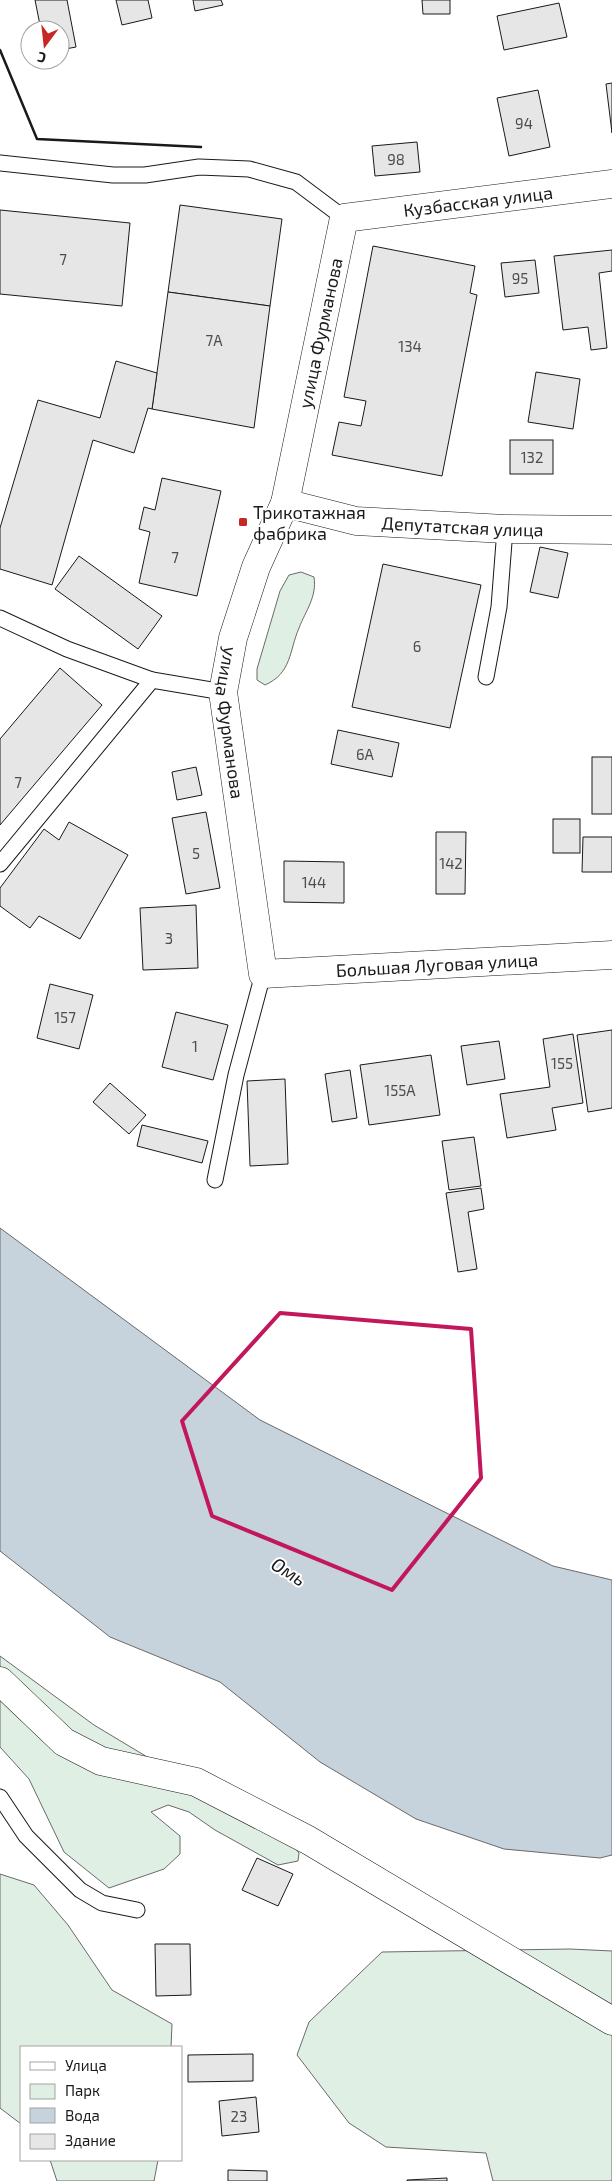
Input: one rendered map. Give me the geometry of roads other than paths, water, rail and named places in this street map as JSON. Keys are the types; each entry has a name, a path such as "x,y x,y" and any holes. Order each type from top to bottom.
{"street":[{"name":"Кузбасская улица","path":"344,218 612,184"},
{"name":"улица Фурманова","path":"262,974 223,692 233,638 256,567 285,503 344,218"},
{"name":"Депутатская улица","path":"285,503 356,521 505,529 612,530"},
{"name":"Большая Луговая улица","path":"262,974 612,955"},
{"path":"0,1681 64,1742 101,1761 196,1782 308,1840 612,2021"}],"lane":[{"path":"0,163 113,175 145,175 198,167 249,170 296,182 344,218"},
{"path":"486,677 499,607 505,529"},
{"path":"0,618 67,648 152,680 223,692"},
{"path":"0,864 152,680"},
{"path":"215,1180 236,1075 262,974"},
{"path":"0,1797 26,1836 80,1890 102,1903 136,1910"}],"water":[{"name":"Омь","path":"0,1228 260,1420 553,1566 612,1580 612,1855 600,1858 504,1849 416,1819 320,1762 220,1682 110,1637 0,1551"}],"place":[{"name":"Трикотажная фабрика","path":"243,522"}]}
